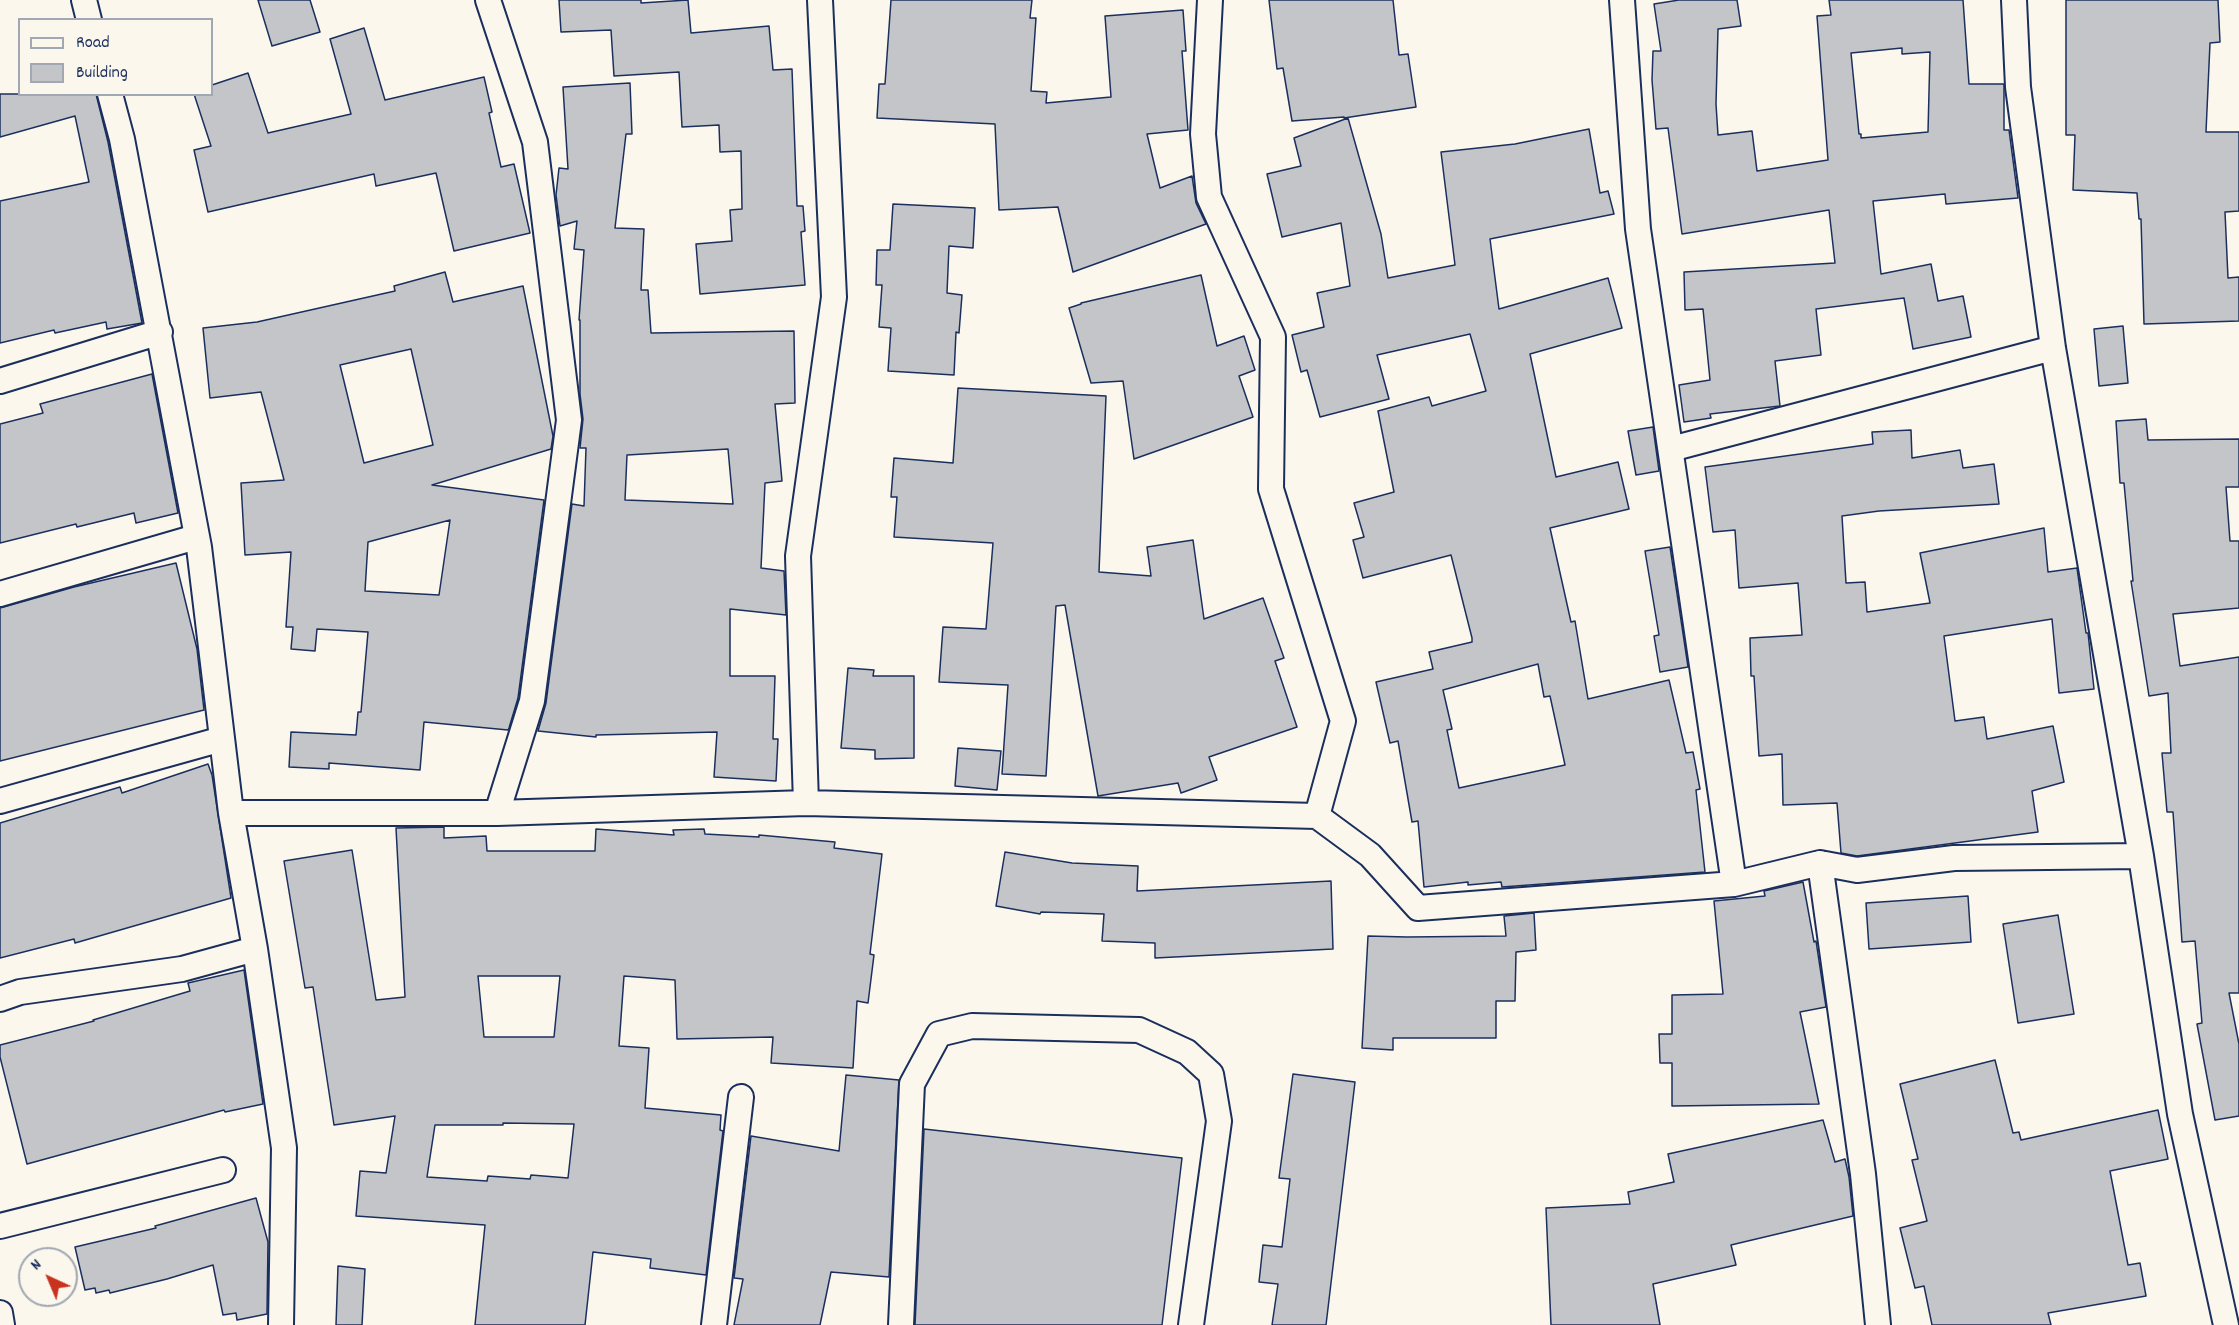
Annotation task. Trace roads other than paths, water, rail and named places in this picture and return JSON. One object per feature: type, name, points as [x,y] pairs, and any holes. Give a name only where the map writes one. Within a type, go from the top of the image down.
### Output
[{"type":"street","points":[[84,0],[88,18]]},
{"type":"street","points":[[488,0],[535,142],[569,420],[532,701],[497,813]]},
{"type":"street","points":[[806,803],[798,556],[834,297],[820,0]]},
{"type":"street","points":[[1210,0],[1203,134],[1209,197],[1273,337],[1271,489],[1343,721],[1317,816]]},
{"type":"street","points":[[1622,0],[1638,229],[1734,884]]},
{"type":"street","points":[[2014,0],[2018,87],[2053,348],[2141,856],[2180,1114],[2226,1325]]},
{"type":"street","points":[[111,96],[122,139],[160,332],[196,537],[231,813],[255,949],[284,1148],[281,1325]]},
{"type":"street","points":[[0,381],[160,332]]},
{"type":"street","points":[[1671,449],[2053,348]]},
{"type":"street","points":[[0,594],[196,537]]},
{"type":"street","points":[[0,801],[222,739]]},
{"type":"street","points":[[231,813],[497,813],[806,803],[1317,816],[1370,855],[1418,908],[1734,884],[1820,863],[1857,870],[1954,858],[2141,856]]},
{"type":"street","points":[[1820,863],[1863,1174],[1878,1325]]},
{"type":"street","points":[[0,999],[20,992],[182,969],[255,949]]},
{"type":"street","points":[[901,1325],[912,1084],[939,1034],[972,1026],[1139,1030],[1187,1052],[1211,1074],[1219,1121],[1191,1325]]},
{"type":"street","points":[[714,1325],[741,1097]]},
{"type":"street","points":[[0,1226],[223,1170]]},
{"type":"street","points":[[0,1313],[2,1325]]}]
